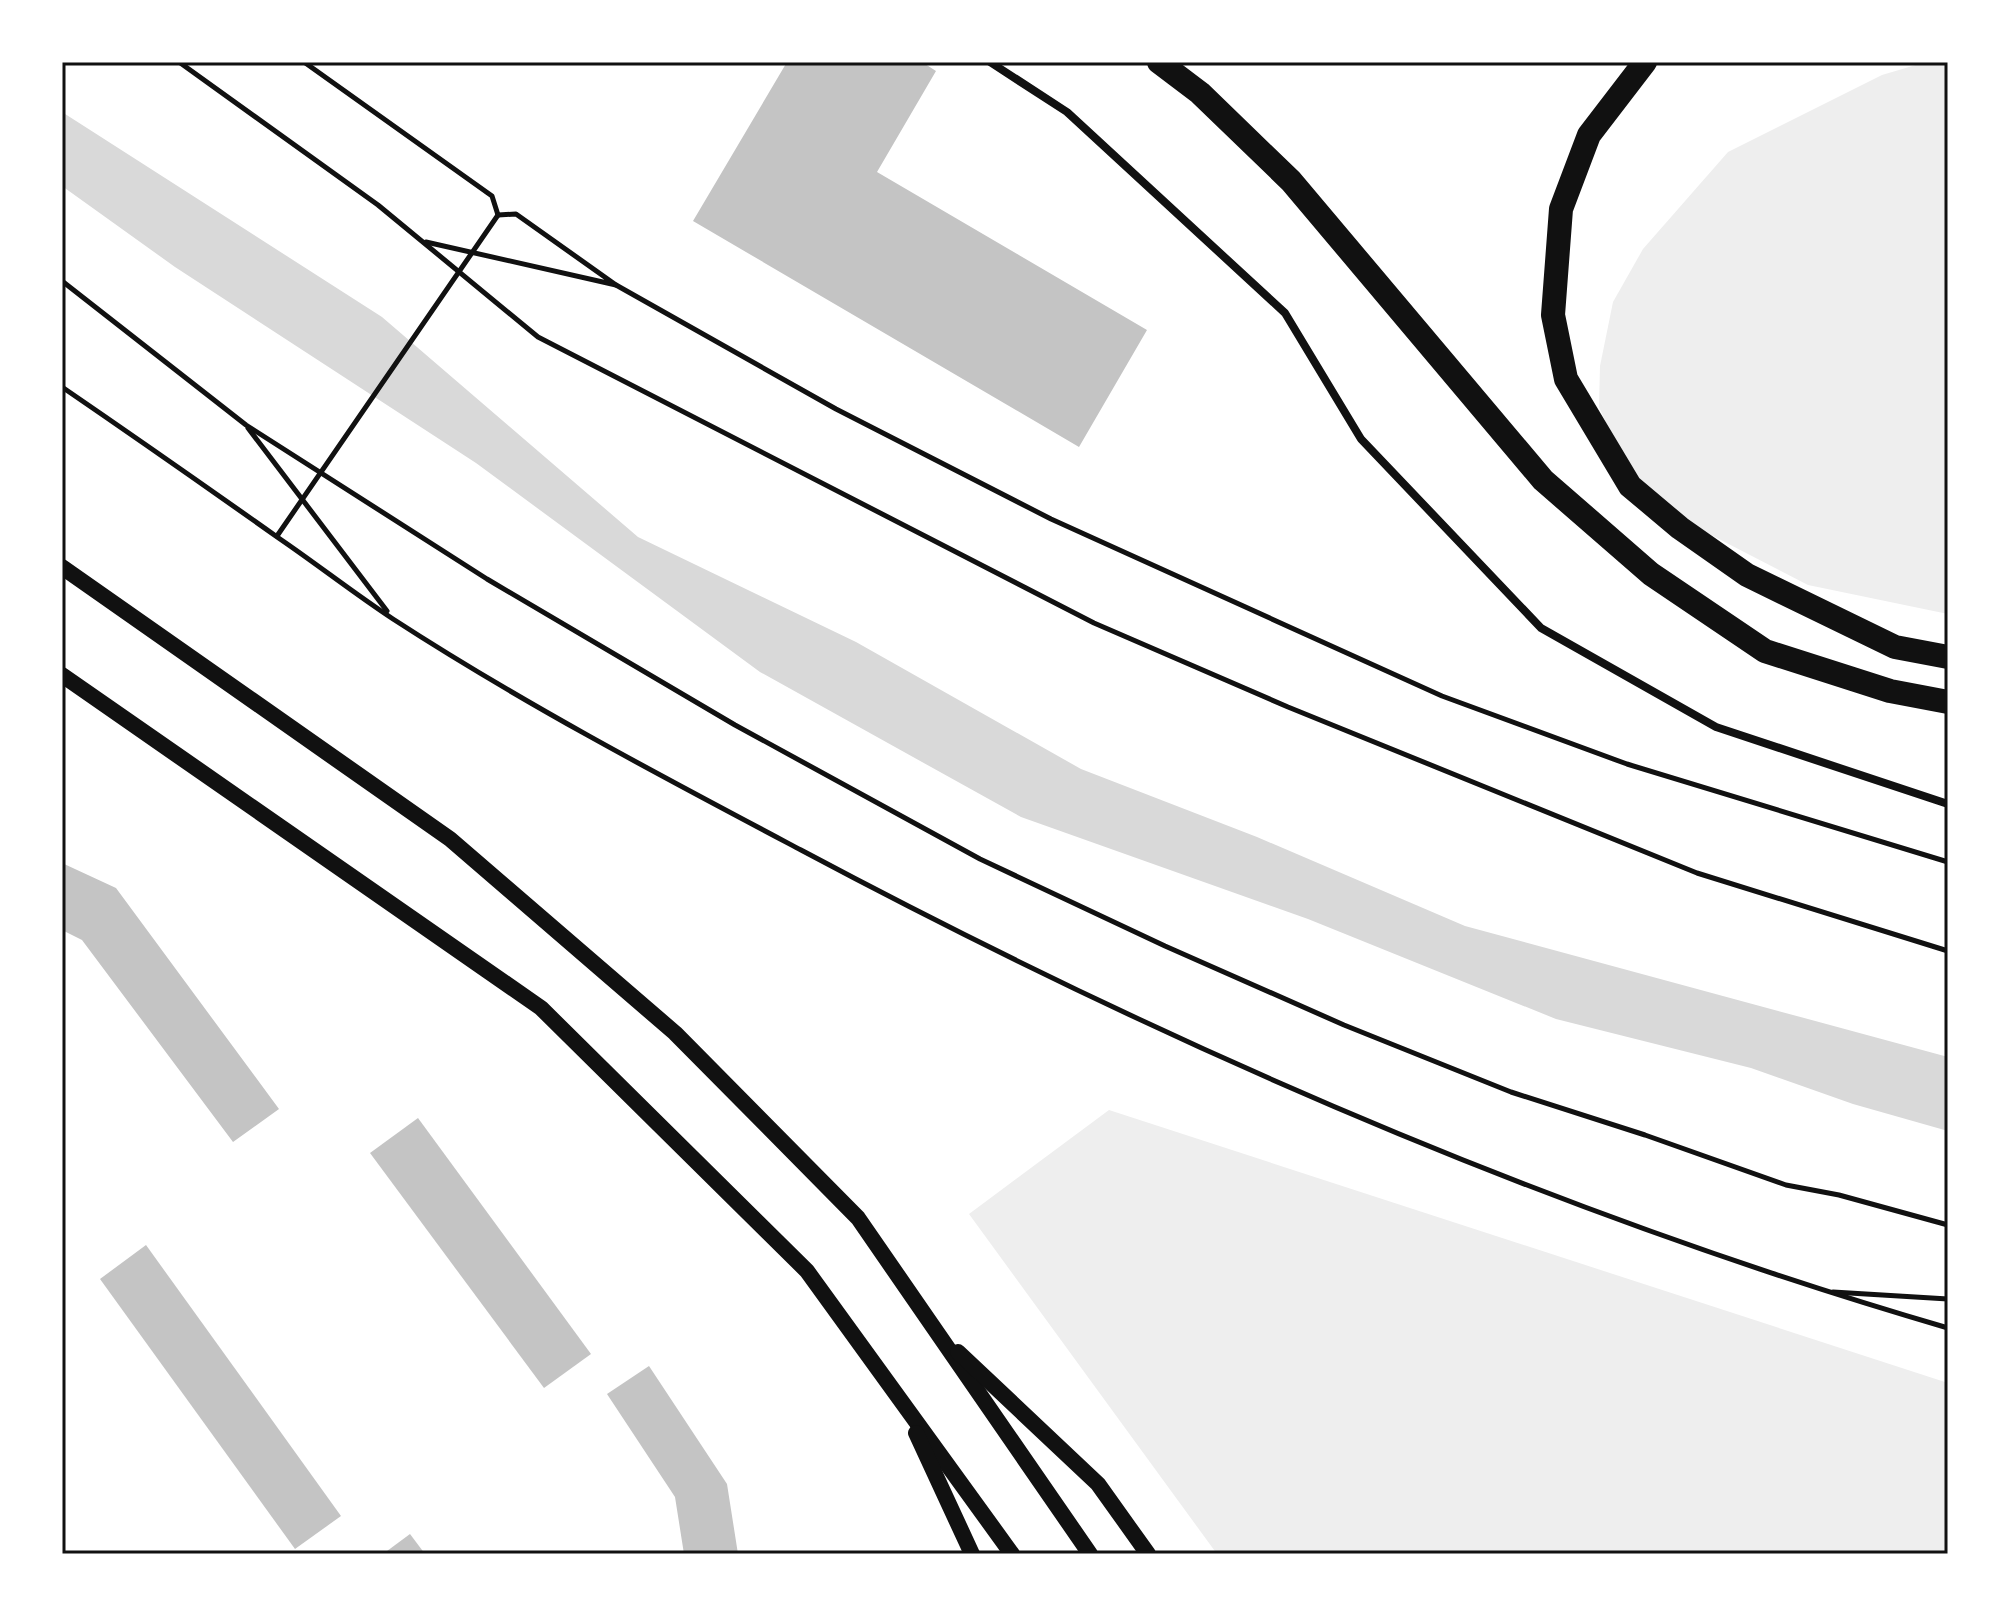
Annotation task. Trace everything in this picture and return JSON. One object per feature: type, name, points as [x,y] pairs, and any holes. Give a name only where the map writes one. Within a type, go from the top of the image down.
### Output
[{"type":"highway","points":[[1159,62],[1200,93],[1291,181],[1543,480],[1651,574],[1765,651],[1890,691],[1948,702]]},
{"type":"highway","points":[[1645,62],[1589,135],[1561,209],[1553,315],[1566,379],[1630,486],[1680,528],[1747,575],[1881,641],[1895,647],[1948,657]]},
{"type":"main road","points":[[62,567],[450,839],[675,1033],[858,1218],[1090,1554]]},
{"type":"main road","points":[[62,675],[541,1008],[807,1271],[1012,1554]]},
{"type":"main road","points":[[936,1331],[1098,1484],[1148,1554]]},
{"type":"main road","points":[[899,1395],[972,1554]]},
{"type":"street","points":[[990,62],[1067,112],[1285,313],[1361,439],[1541,628],[1716,727],[1948,804]]},
{"type":"path","points":[[179,62],[378,205],[538,337],[1094,623],[1331,725],[1697,873],[1948,951]]},
{"type":"path","points":[[304,62],[492,196],[498,215]]},
{"type":"path","points":[[498,215],[516,214],[616,285],[836,409],[1051,519],[1442,696],[1627,764],[1948,862]]},
{"type":"path","points":[[277,536],[498,215]]},
{"type":"path","points":[[422,241],[616,285]]},
{"type":"path","points":[[62,281],[246,425],[487,579],[735,725],[994,866],[1330,1019],[1511,1092],[1786,1185],[1839,1195],[1948,1225]]},
{"type":"path","points":[[62,387],[392,618],[514,693],[656,773],[878,891],[1124,1015],[1313,1100],[1614,1219],[1826,1291],[1948,1328]]},
{"type":"path","points":[[246,425],[392,618]]},
{"type":"path","points":[[1826,1291],[1948,1299]]},
{"type":"shaded area","points":[[1926,62],[1948,62],[1948,614],[1808,585],[1686,522],[1631,479],[1599,407],[1600,366],[1613,302],[1643,249],[1728,152],[1882,75]]},
{"type":"shaded area","points":[[62,112],[382,317],[638,537],[856,642],[1081,769],[1257,837],[1465,926],[1948,1057],[1948,1131],[1853,1104],[1751,1068],[1556,1019],[1308,919],[1021,817],[760,672],[476,463],[175,267],[62,186]]},
{"type":"shaded area","points":[[1109,1110],[1948,1383],[1948,1554],[1217,1554],[969,1214]]},
{"type":"building","points":[[787,62],[922,62],[936,71],[877,172],[1147,330],[1079,447],[693,221]]},
{"type":"building","points":[[62,863],[116,888],[279,1109],[233,1142],[82,940],[62,930]]},
{"type":"building","points":[[418,1118],[591,1354],[544,1388],[370,1153]]},
{"type":"building","points":[[146,1245],[341,1516],[295,1549],[100,1279]]},
{"type":"building","points":[[649,1366],[727,1484],[738,1554],[684,1554],[675,1497],[607,1394]]},
{"type":"building","points":[[410,1534],[425,1554],[383,1554]]}]
